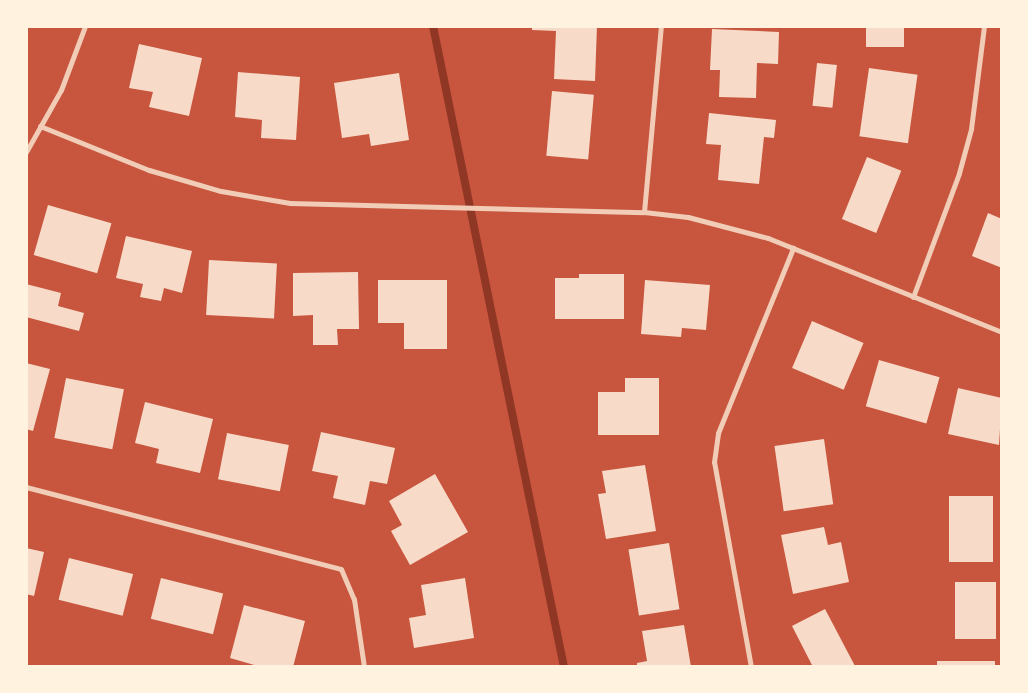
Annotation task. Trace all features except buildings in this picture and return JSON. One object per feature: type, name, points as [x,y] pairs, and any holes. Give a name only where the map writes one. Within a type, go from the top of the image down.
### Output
[{"type":"street","points":[[26,152],[61,90],[85,26]]},
{"type":"street","points":[[644,212],[661,26]]},
{"type":"street","points":[[912,297],[959,173],[971,129],[984,26]]},
{"type":"street","points":[[40,126],[149,170],[221,191],[290,203],[442,209],[644,212],[728,227],[793,248],[1002,332]]},
{"type":"street","points":[[752,667],[714,462],[718,433],[793,248]]},
{"type":"street","points":[[26,487],[341,569],[354,599],[364,667]]},
{"type":"waterway","points":[[433,26],[564,667]]}]
